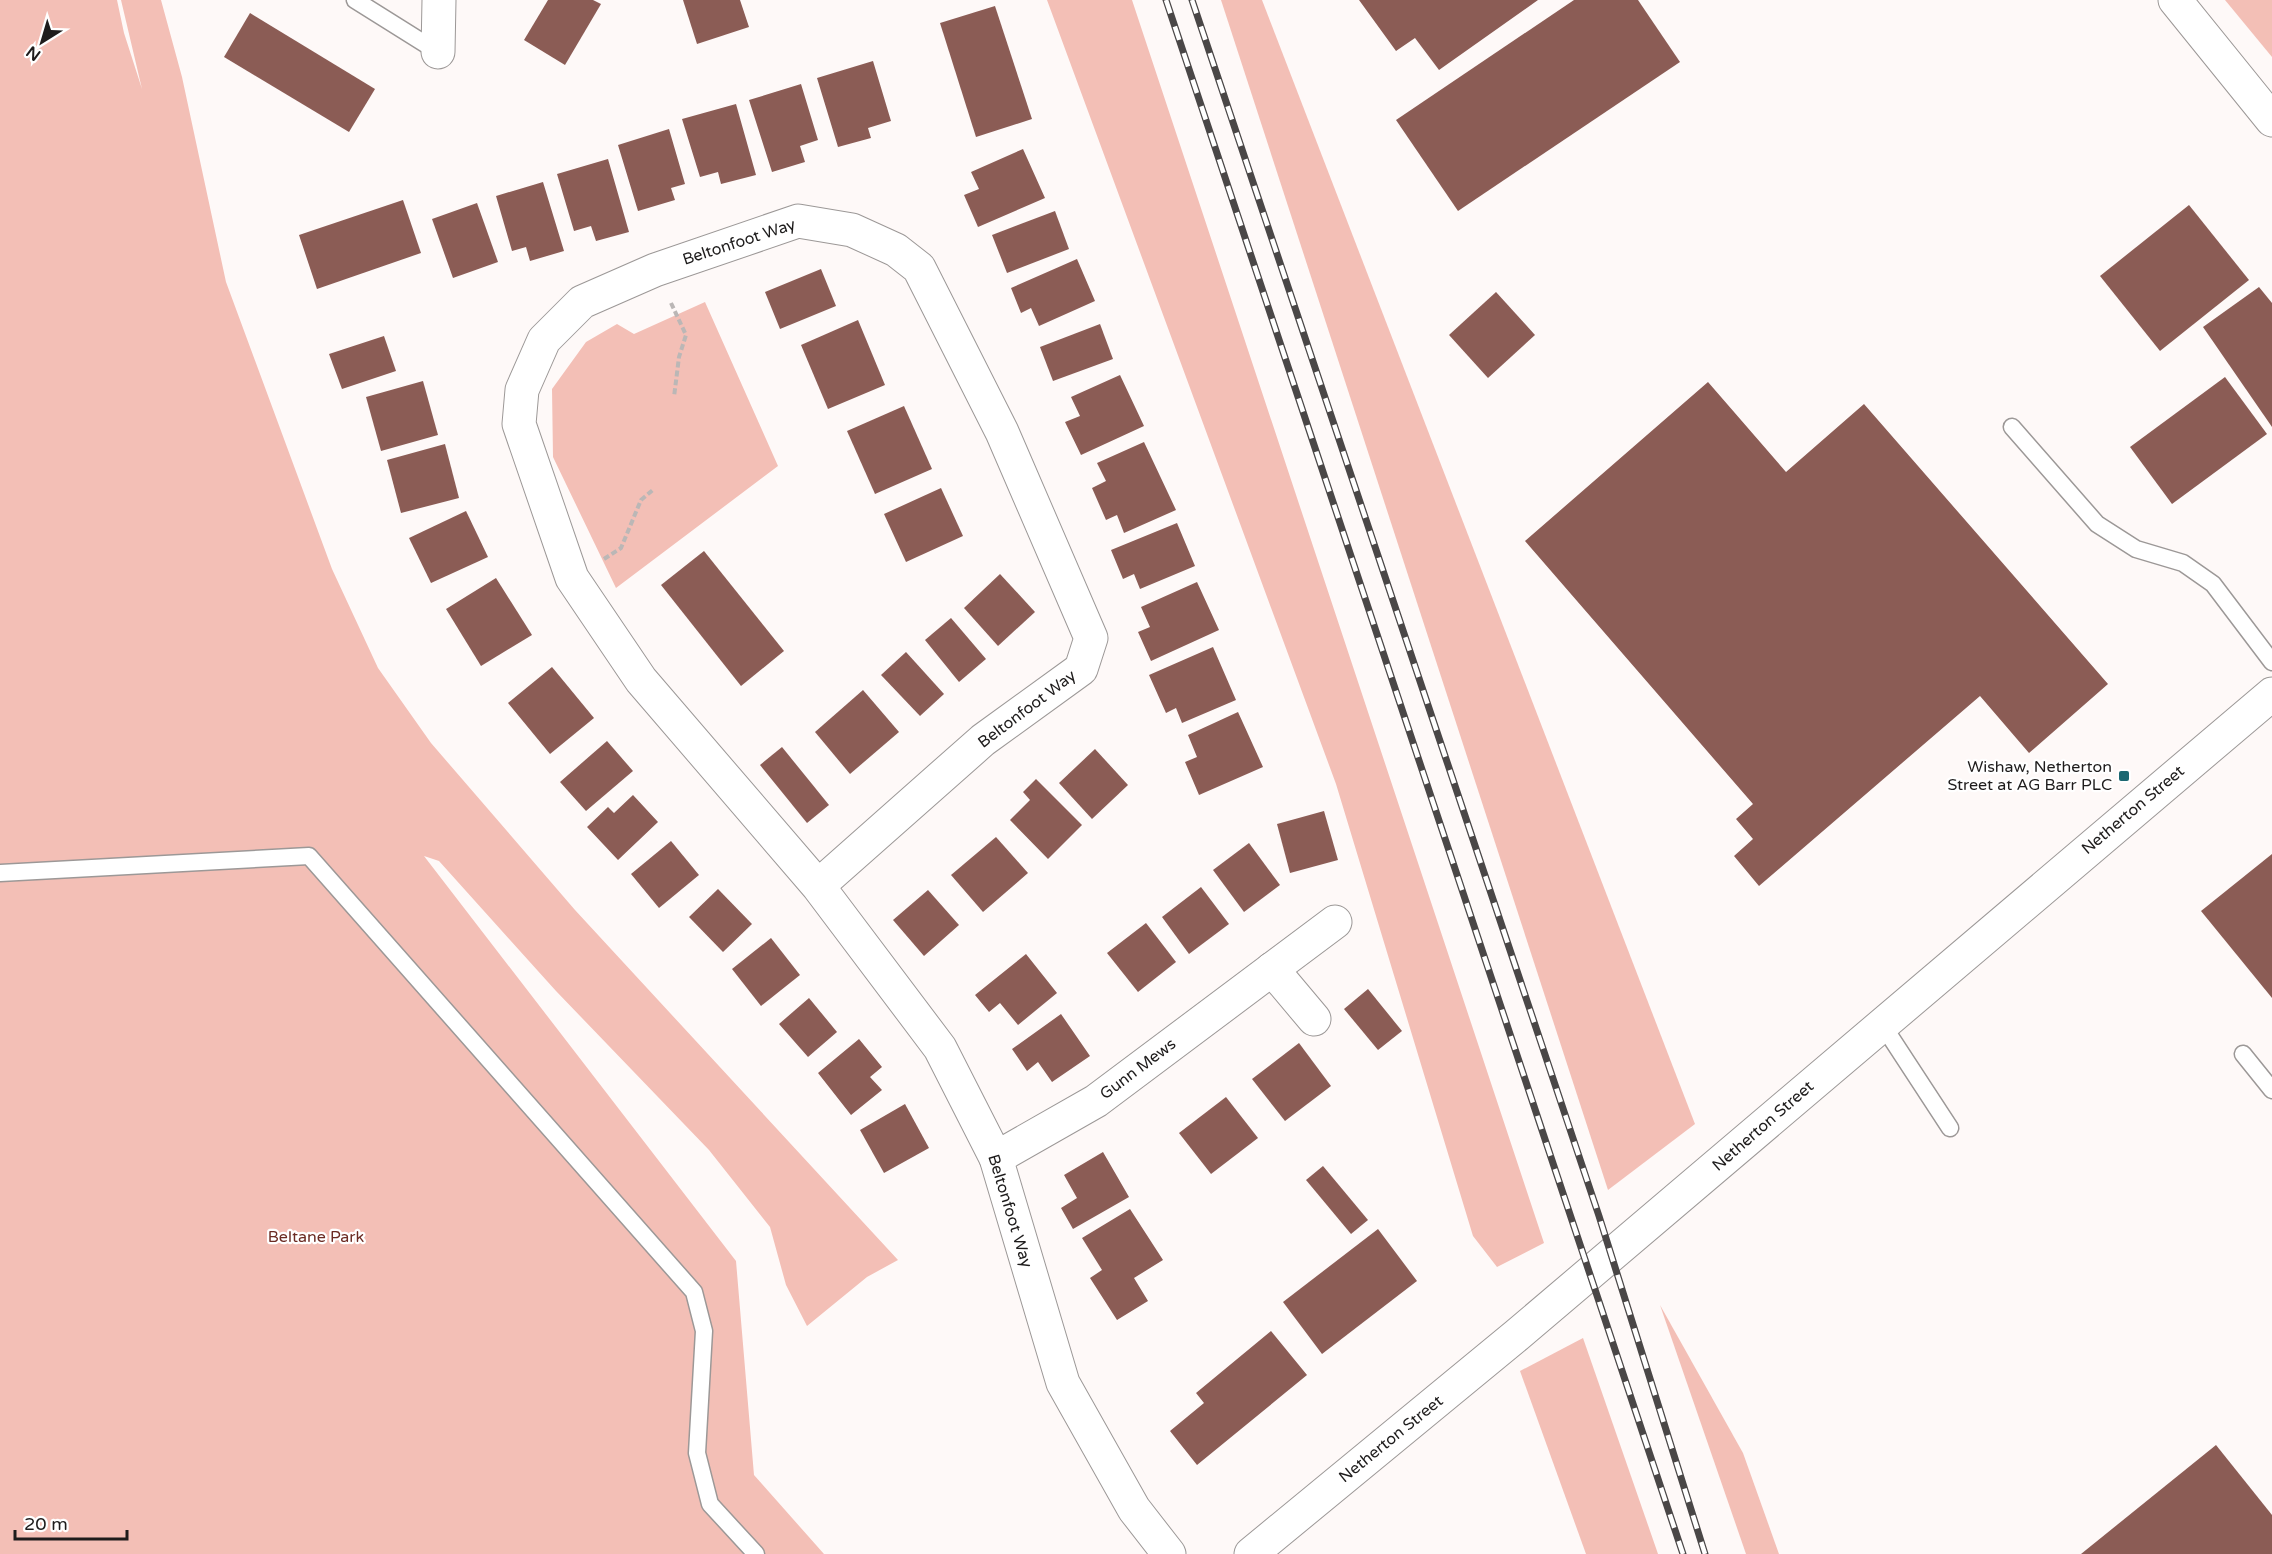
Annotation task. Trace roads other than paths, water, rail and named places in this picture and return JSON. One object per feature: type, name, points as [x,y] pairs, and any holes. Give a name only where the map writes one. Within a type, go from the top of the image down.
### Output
[{"type":"street","points":[[438,52],[439,0]]},
{"type":"street","points":[[2175,0],[2272,120]]},
{"type":"street","name":"Beltonfoot Way","points":[[818,885],[983,740],[1081,669],[1090,638],[1002,432],[919,268],[896,250],[852,230],[798,220],[655,270],[582,302],[544,340],[522,390],[519,424],[572,578],[640,681],[818,885],[940,1048],[996,1158],[1063,1383],[1134,1509],[1168,1554]]},
{"type":"street","name":"Netherton Street","points":[[1251,1554],[1517,1335],[2272,694]]},
{"type":"street","name":"Gunn Mews","points":[[996,1158],[1096,1101],[1335,922]]},
{"type":"street","points":[[1272,969],[1314,1019]]},
{"type":"lane","points":[[355,0],[438,52]]},
{"type":"lane","points":[[2012,427],[2097,524],[2136,549],[2183,563],[2213,584],[2272,662]]},
{"type":"lane","points":[[0,873],[309,856],[694,1292],[704,1331],[697,1453],[710,1504],[756,1554]]},
{"type":"lane","points":[[1882,1024],[1950,1128]]},
{"type":"lane","points":[[2243,1054],[2272,1090]]},
{"type":"railway","points":[[1166,0],[1683,1554]]},
{"type":"railway","points":[[1192,0],[1599,1216],[1705,1554]]},
{"type":"place","name":"Wishaw, Netherton Street at AG Barr PLC","points":[[2124,776]]},
{"type":"park label","name":"Beltane Park","points":[[316,1237]]}]
